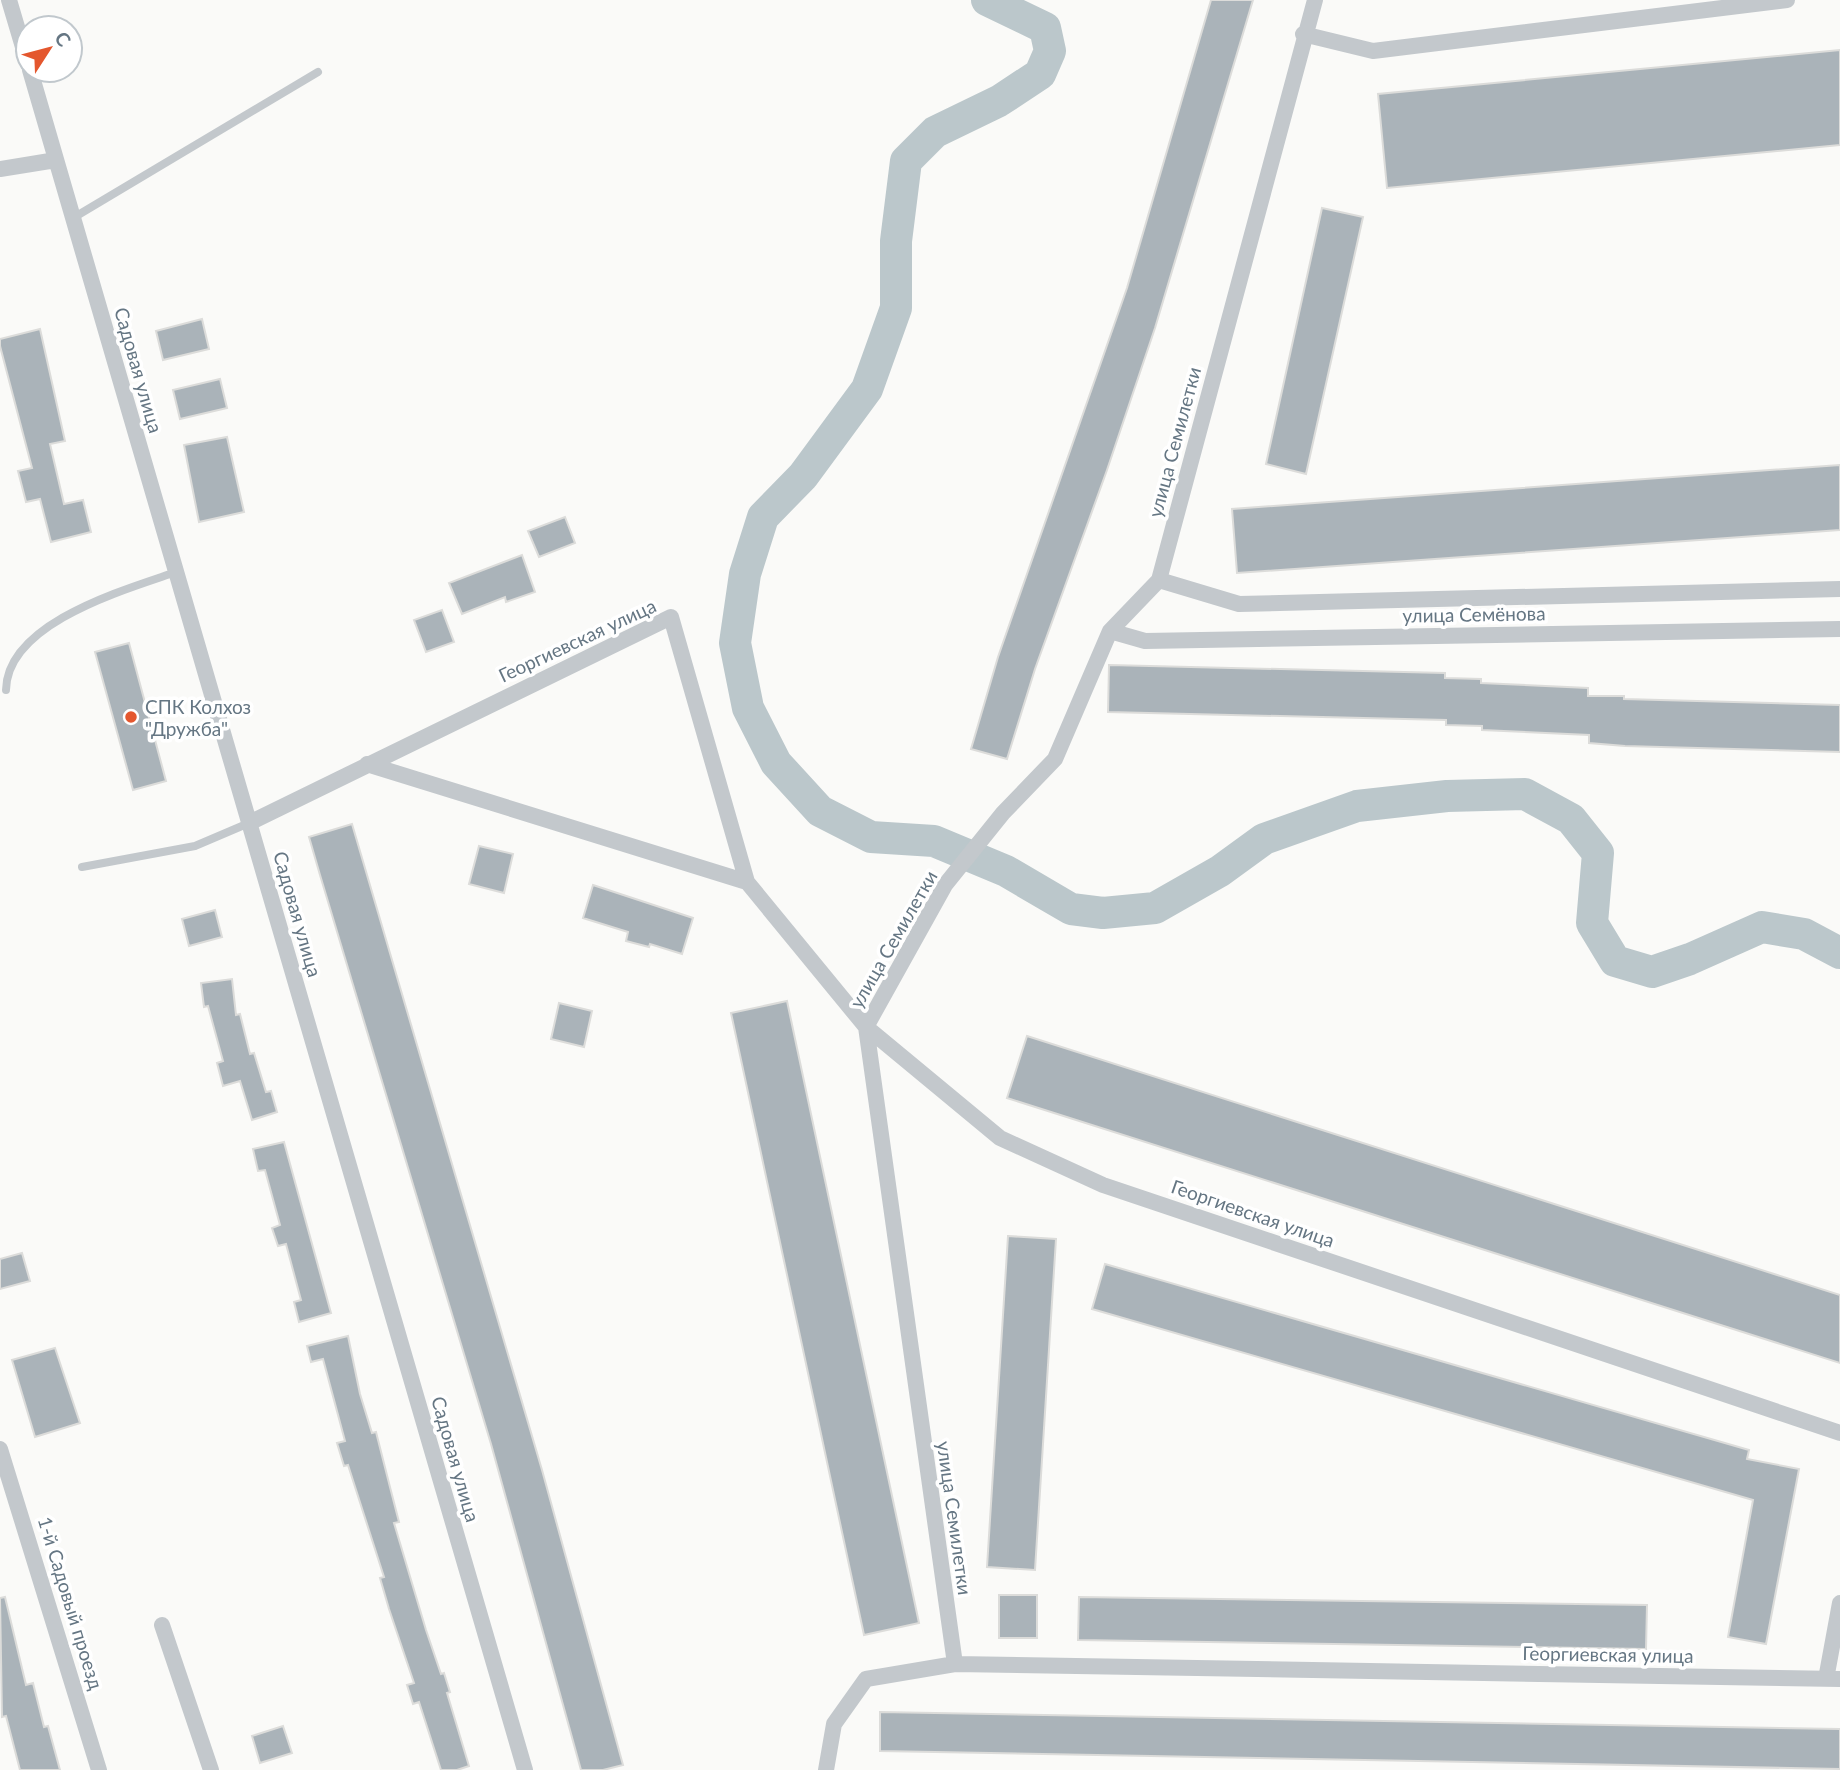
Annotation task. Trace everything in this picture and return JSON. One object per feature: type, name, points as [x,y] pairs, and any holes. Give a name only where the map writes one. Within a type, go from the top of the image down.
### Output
[{"type":"street","points":[[9,0],[14,17]]},
{"type":"street","name":"улица Семилетки","points":[[955,1664],[866,1027],[945,885],[1003,813],[1055,759],[1110,631],[1159,580],[1303,34],[1315,0]]},
{"type":"street","points":[[1303,34],[1373,51],[1787,0]]},
{"type":"street","name":"Садовая улица","points":[[34,84],[525,1770]]},
{"type":"street","points":[[0,169],[56,160]]},
{"type":"street","name":"улица Семёнова","points":[[1159,580],[1239,604],[1840,589]]},
{"type":"street","name":"Георгиевская улица","points":[[249,823],[671,617],[747,882],[866,1027],[1000,1138],[1103,1185],[1840,1433]]},
{"type":"street","name":"улица Семёнова","points":[[1110,631],[1145,641],[1840,629]]},
{"type":"street","points":[[367,764],[747,882]]},
{"type":"street","name":"1-й Садовый проезд","points":[[0,1450],[99,1770]]},
{"type":"street","points":[[1833,1679],[1840,1603]]},
{"type":"street","points":[[162,1625],[211,1770]]},
{"type":"street","points":[[826,1770],[834,1724],[866,1679],[955,1664]]},
{"type":"street","name":"Георгиевская улица","points":[[955,1664],[1833,1679]]},
{"type":"lane","points":[[73,218],[317,72]]},
{"type":"lane","points":[[6,690],[12,661],[24,646],[80,606],[176,572]]},
{"type":"lane","points":[[82,867],[195,846],[249,823]]},
{"type":"building","points":[[1211,0],[1253,0],[1155,328],[1035,669],[1007,759],[971,749],[998,657],[1127,288]]},
{"type":"building","points":[[1840,50],[1840,145],[1387,188],[1378,94]]},
{"type":"building","points":[[1322,208],[1363,217],[1306,474],[1266,464]]},
{"type":"building","points":[[202,319],[209,349],[163,360],[156,331]]},
{"type":"building","points":[[40,329],[65,441],[50,444],[64,504],[83,500],[91,532],[51,542],[40,499],[26,502],[18,471],[32,468],[0,346],[0,339]]},
{"type":"building","points":[[220,379],[227,408],[180,419],[173,390]]},
{"type":"building","points":[[227,437],[244,512],[199,522],[184,445]]},
{"type":"building","points":[[1840,465],[1840,530],[1237,573],[1232,509]]},
{"type":"building","points":[[565,517],[575,543],[539,557],[528,531]]},
{"type":"building","points":[[522,555],[535,592],[506,602],[505,597],[462,614],[449,583]]},
{"type":"building","points":[[442,610],[454,642],[426,652],[414,620]]},
{"type":"building","name":"СПК Колхоз \"Дружба\"","points":[[129,643],[166,781],[133,790],[95,652]]},
{"type":"building","points":[[1109,665],[1445,673],[1445,678],[1481,679],[1481,683],[1588,688],[1588,696],[1624,696],[1624,699],[1840,705],[1840,752],[1625,746],[1589,743],[1589,735],[1482,730],[1482,726],[1446,725],[1446,720],[1108,712]]},
{"type":"building","points":[[352,824],[542,1470],[623,1765],[603,1770],[581,1770],[491,1444],[309,837]]},
{"type":"building","points":[[479,846],[513,854],[504,893],[469,884]]},
{"type":"building","points":[[593,885],[693,918],[682,954],[650,944],[649,947],[626,941],[628,932],[583,918]]},
{"type":"building","points":[[215,910],[222,937],[189,946],[182,919]]},
{"type":"building","points":[[232,979],[236,1015],[240,1014],[250,1054],[254,1053],[266,1092],[271,1091],[277,1112],[252,1120],[240,1081],[223,1086],[217,1063],[223,1061],[208,1006],[204,1007],[201,983]]},
{"type":"building","points":[[787,1001],[919,1623],[864,1635],[731,1013]]},
{"type":"building","points":[[559,1003],[592,1011],[584,1047],[551,1039]]},
{"type":"building","points":[[1027,1036],[1840,1295],[1840,1363],[1007,1098]]},
{"type":"building","points":[[284,1142],[331,1313],[299,1322],[294,1302],[301,1300],[286,1244],[278,1246],[272,1228],[280,1225],[265,1170],[258,1171],[253,1149]]},
{"type":"building","points":[[1008,1236],[1056,1239],[1035,1570],[987,1567]]},
{"type":"building","points":[[22,1253],[30,1281],[0,1289],[0,1259]]},
{"type":"building","points":[[1105,1264],[1749,1450],[1747,1459],[1799,1469],[1766,1644],[1728,1637],[1753,1500],[1092,1309]]},
{"type":"building","points":[[348,1336],[360,1394],[372,1433],[376,1432],[399,1522],[394,1523],[426,1630],[450,1692],[447,1693],[469,1766],[457,1770],[441,1770],[419,1702],[413,1704],[407,1685],[414,1683],[380,1578],[384,1577],[348,1465],[344,1466],[337,1443],[345,1441],[323,1359],[311,1362],[307,1346]]},
{"type":"building","points":[[55,1348],[80,1423],[35,1437],[12,1360]]},
{"type":"building","points":[[999,1595],[1037,1595],[1037,1638],[999,1638]]},
{"type":"building","points":[[5,1597],[26,1685],[33,1683],[44,1727],[48,1726],[60,1770],[20,1770],[6,1716],[2,1717],[0,1598]]},
{"type":"building","points":[[1079,1597],[1647,1605],[1646,1649],[1078,1640]]},
{"type":"building","points":[[880,1712],[1840,1729],[1840,1769],[880,1751]]},
{"type":"building","points":[[283,1726],[292,1753],[260,1763],[252,1736]]},
{"type":"waterway","points":[[987,0],[1045,28],[1050,51],[1040,74],[999,101],[935,132],[906,161],[896,241],[896,308],[867,389],[803,476],[763,517],[745,574],[735,643],[748,708],[776,763],[820,811],[871,837],[934,841],[1006,871],[1071,909],[1103,913],[1155,908],[1220,871],[1264,839],[1357,806],[1447,796],[1525,794],[1571,819],[1598,853],[1592,923],[1615,961],[1652,972],[1690,959],[1762,927],[1804,934],[1840,953]]},
{"type":"place","name":"СПК Колхоз \"Дружба\"","points":[[131,717]]}]
